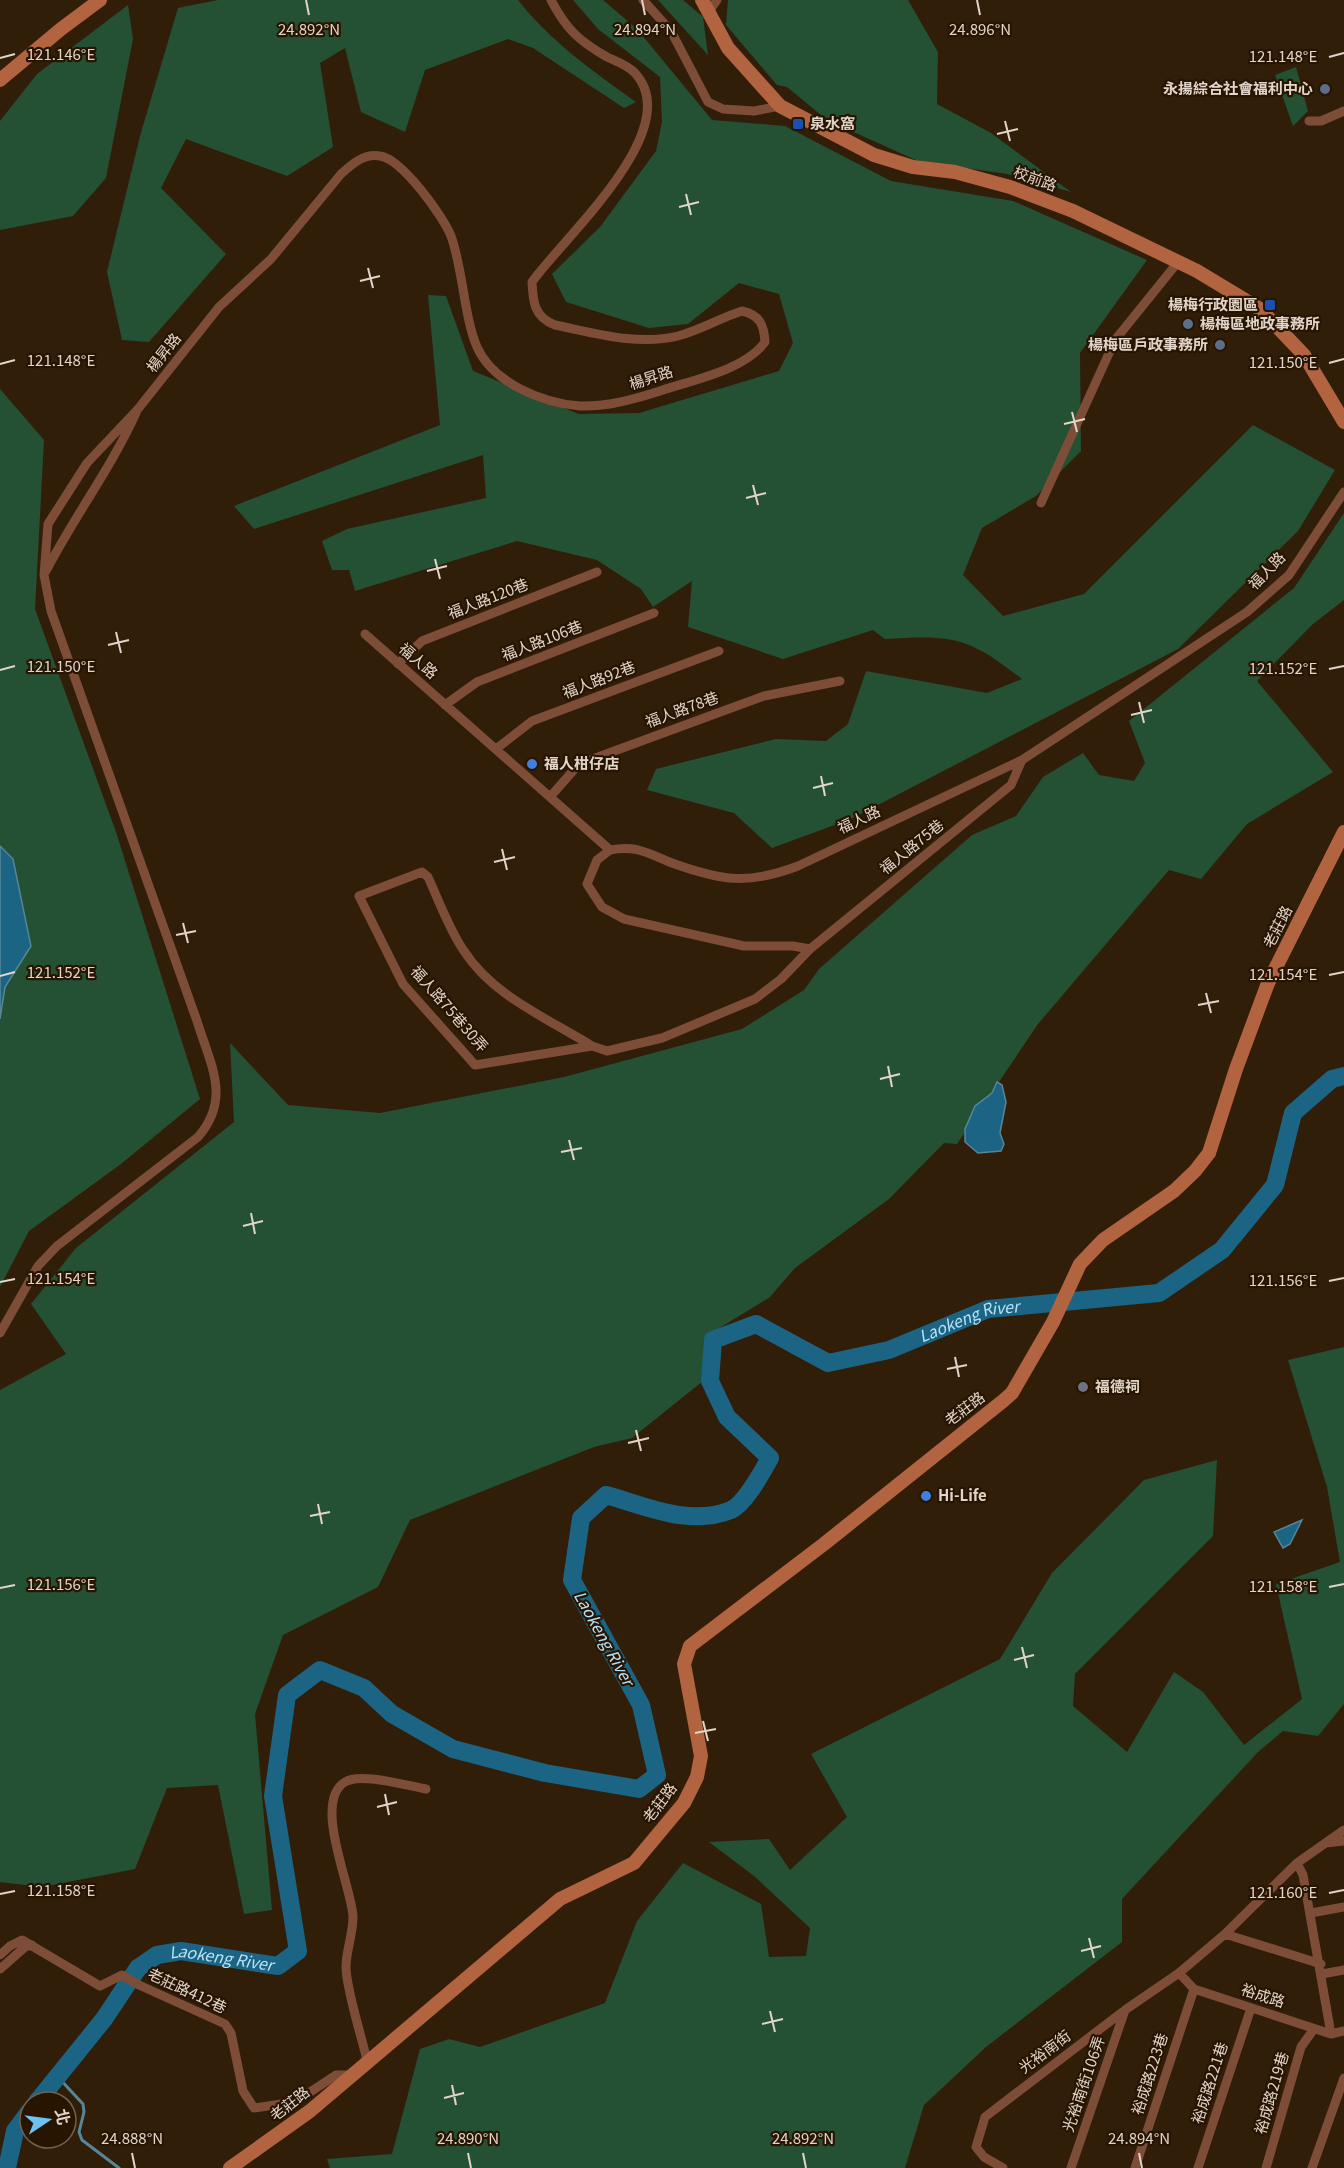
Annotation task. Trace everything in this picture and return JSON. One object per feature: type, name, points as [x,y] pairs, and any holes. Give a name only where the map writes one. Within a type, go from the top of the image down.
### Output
[{"type":"street","points":[[0,80],[61,28],[100,0]]},
{"type":"street","name":"楊昇路","points":[[138,409],[219,307],[271,259],[341,174],[354,162],[368,155],[382,156],[396,163],[435,209],[450,236],[477,348],[496,372],[510,384],[557,401],[580,406],[628,401],[740,363],[759,351],[765,342],[765,329],[760,319],[742,311],[678,336],[657,340],[631,339],[555,325],[543,320],[533,306],[532,282],[592,210],[625,165],[642,138],[649,103],[634,72],[596,51],[565,27],[551,0]]},
{"type":"street","points":[[643,0],[671,30],[708,102],[723,109],[754,111],[780,106]]},
{"type":"street","points":[[705,6],[717,0]]},
{"type":"street","name":"校前路","points":[[705,6],[728,48],[780,106],[874,155],[913,167],[955,172],[1010,187],[1073,211],[1178,262],[1260,309],[1304,355],[1344,422]]},
{"type":"street","points":[[1309,121],[1321,121],[1344,111]]},
{"type":"street","points":[[1041,502],[1116,340],[1178,262]]},
{"type":"street","points":[[44,575],[64,537],[122,444],[138,409]]},
{"type":"street","points":[[0,1333],[38,1266],[57,1246],[198,1137],[211,1121],[217,1106],[216,1083],[197,1021],[51,611],[44,575],[48,524],[87,463],[138,409]]},
{"type":"street","name":"福人路","points":[[364,634],[610,850],[629,847],[696,871],[734,880],[768,877],[798,866],[1022,760],[1247,612],[1289,575],[1344,492]]},
{"type":"street","name":"福人路120巷","points":[[398,664],[422,640],[597,572]]},
{"type":"street","name":"福人路106巷","points":[[446,705],[477,682],[654,614]]},
{"type":"street","name":"福人路92巷","points":[[496,749],[531,721],[719,651]]},
{"type":"street","name":"福人路78巷","points":[[550,797],[579,764],[764,696],[840,681]]},
{"type":"street","name":"福人路75巷","points":[[592,1046],[607,1051],[662,1038],[755,999],[781,980],[810,949],[1011,785],[1022,760]]},
{"type":"street","name":"老莊路","points":[[230,2168],[310,2111],[560,1899],[634,1863],[684,1803],[697,1778],[700,1756],[684,1664],[690,1646],[824,1544],[1012,1393],[1057,1311],[1080,1263],[1103,1240],[1174,1191],[1196,1171],[1209,1153],[1239,1058],[1268,983],[1344,832]]},
{"type":"street","points":[[610,850],[597,860],[587,884],[602,907],[624,919],[744,946],[793,946],[810,949]]},
{"type":"street","name":"福人路75巷30弄","points":[[422,872],[428,877],[464,951],[487,980],[511,998],[592,1046],[475,1065],[403,984],[358,896],[422,872]]},
{"type":"street","points":[[367,2061],[346,1968],[353,1917],[334,1832],[332,1804],[336,1792],[345,1781],[360,1778],[426,1789]]},
{"type":"street","name":"光裕南街","points":[[1003,2168],[984,2157],[976,2147],[985,2117],[1125,2010],[1179,1973],[1225,1934],[1297,1863],[1344,1830]]},
{"type":"street","points":[[1323,1844],[1344,1840]]},
{"type":"street","points":[[1297,1863],[1303,1875],[1311,1913],[1331,2034]]},
{"type":"street","points":[[1311,1913],[1344,1907]]},
{"type":"street","points":[[1225,1934],[1321,1969],[1344,1970]]},
{"type":"street","points":[[0,1955],[17,1941],[22,1940],[32,1945]]},
{"type":"street","points":[[0,1969],[25,1947],[32,1945]]},
{"type":"street","name":"老莊路412巷","points":[[32,1945],[100,1986],[122,1975],[225,2024],[231,2033],[243,2091],[254,2108],[295,2102],[336,2075],[352,2074]]},
{"type":"street","name":"裕成路","points":[[1179,1973],[1194,1989],[1331,2034],[1344,2031]]},
{"type":"street","name":"裕成路223巷","points":[[1135,2168],[1194,1989]]},
{"type":"street","name":"裕成路221巷","points":[[1198,2168],[1251,2008]]},
{"type":"street","name":"光裕南街106弄","points":[[1071,2168],[1125,2010]]},
{"type":"street","name":"裕成路219巷","points":[[1266,2168],[1301,2047],[1314,2029]]},
{"type":"street","points":[[1312,2168],[1343,2078]]},
{"type":"green space","points":[[218,0],[518,0],[558,43],[636,102],[624,108],[533,48],[508,39],[425,70],[405,132],[361,112],[345,48],[320,63],[333,147],[287,176],[186,139],[161,188],[226,254],[149,342],[122,340],[107,272],[140,136],[178,8]]},
{"type":"green space","points":[[573,0],[603,0],[637,29],[712,120],[785,126],[891,181],[1013,201],[1147,260],[1080,353],[1081,451],[1036,496],[982,528],[963,575],[1003,616],[1084,594],[1253,425],[1335,470],[1298,531],[1178,649],[851,819],[772,848],[734,813],[647,790],[656,769],[776,739],[826,741],[848,724],[866,671],[987,693],[1022,679],[987,654],[958,641],[927,638],[885,639],[873,630],[783,659],[688,627],[692,581],[653,607],[641,589],[597,560],[517,541],[355,591],[349,570],[332,570],[322,541],[347,529],[486,498],[483,455],[254,529],[234,506],[440,425],[428,295],[446,296],[473,371],[579,414],[639,413],[779,371],[793,343],[779,294],[739,283],[688,324],[649,328],[566,302],[552,274],[600,227],[656,151],[662,122],[660,77],[598,29]]},
{"type":"green space","points":[[658,0],[683,0],[703,17],[708,55]]},
{"type":"green space","points":[[728,0],[908,0],[938,52],[937,104],[991,133],[1071,192],[1007,174],[918,161],[827,120],[787,87],[777,85],[726,25]]},
{"type":"green space","points":[[128,5],[133,39],[106,178],[73,216],[0,230],[0,121],[37,74]]},
{"type":"green space","points":[[1296,67],[1308,111],[1293,126],[1275,75]]},
{"type":"green space","points":[[0,389],[44,440],[35,609],[116,832],[200,1099],[121,1164],[29,1231],[0,1287]]},
{"type":"green space","points":[[1344,513],[1344,600],[1313,624],[1257,681],[1333,772],[1247,824],[1201,879],[1169,870],[1038,1024],[957,1144],[944,1143],[889,1199],[795,1268],[770,1297],[708,1335],[703,1381],[632,1438],[594,1447],[410,1520],[378,1587],[283,1635],[255,1714],[272,1910],[244,1914],[218,1785],[167,1788],[135,1869],[42,1887],[0,1882],[0,1390],[66,1354],[31,1304],[76,1248],[234,1122],[230,1043],[288,1105],[380,1113],[564,1077],[742,1029],[804,990],[819,969],[972,835],[1016,816],[1043,777],[1083,753],[1099,775],[1134,781],[1145,763],[1129,721],[1294,588]]},
{"type":"green space","points":[[1344,1347],[1344,1704],[1318,1736],[1283,1731],[1258,1752],[1122,1899],[1122,1942],[986,2047],[924,2105],[905,2168],[330,2168],[327,2159],[392,2154],[420,2049],[449,2039],[480,2047],[605,2003],[637,1921],[683,1863],[761,1904],[769,1957],[806,1956],[810,1928],[754,1876],[709,1842],[769,1839],[790,1870],[847,1817],[811,1754],[1000,1659],[1052,1573],[1144,1480],[1217,1460],[1213,1536],[1075,1674],[1073,1706],[1127,1752],[1174,1672],[1203,1692],[1244,1745],[1302,1699],[1276,1584],[1340,1562],[1327,1487],[1288,1360]]},
{"type":"water","points":[[0,846],[13,859],[31,946],[5,987],[0,1019]]},
{"type":"water","points":[[997,1082],[1002,1085],[1006,1102],[1000,1133],[1004,1144],[1001,1151],[978,1153],[965,1142],[965,1129],[975,1106],[992,1093]]},
{"type":"water","points":[[1302,1520],[1290,1544],[1283,1548],[1274,1532]]},
{"type":"waterway","name":"Laokeng River","points":[[47,2090],[104,2019],[138,1968],[157,1955],[181,1951],[278,1966],[298,1951],[273,1796],[287,1695],[320,1670],[364,1688],[392,1714],[453,1749],[545,1773],[639,1789],[657,1775],[641,1705],[572,1580],[581,1518],[606,1495],[684,1516],[715,1515],[737,1506],[763,1471],[770,1458],[727,1417],[710,1381],[713,1340],[756,1324],[828,1363],[889,1350],[988,1309],[1159,1293],[1222,1250],[1275,1185],[1293,1113],[1332,1079],[1344,1076]]},
{"type":"waterway","points":[[57,2076],[83,2104],[84,2112],[79,2132],[82,2140],[119,2168]]},
{"type":"waterway","name":"Laokeng River","points":[[7,2168],[15,2131],[18,2127]]},
{"type":"place","name":"永揚綜合社會福利中心","points":[[1325,89]]},
{"type":"place","name":"泉水窩","points":[[798,124]]},
{"type":"place","name":"楊梅行政園區","points":[[1270,305]]},
{"type":"place","name":"楊梅區地政事務所","points":[[1188,324]]},
{"type":"place","name":"楊梅區戶政事務所","points":[[1220,345]]},
{"type":"place","name":"福人柑仔店","points":[[532,764]]},
{"type":"place","name":"福德祠","points":[[1083,1387]]},
{"type":"place","name":"Hi-Life","points":[[926,1496]]}]
